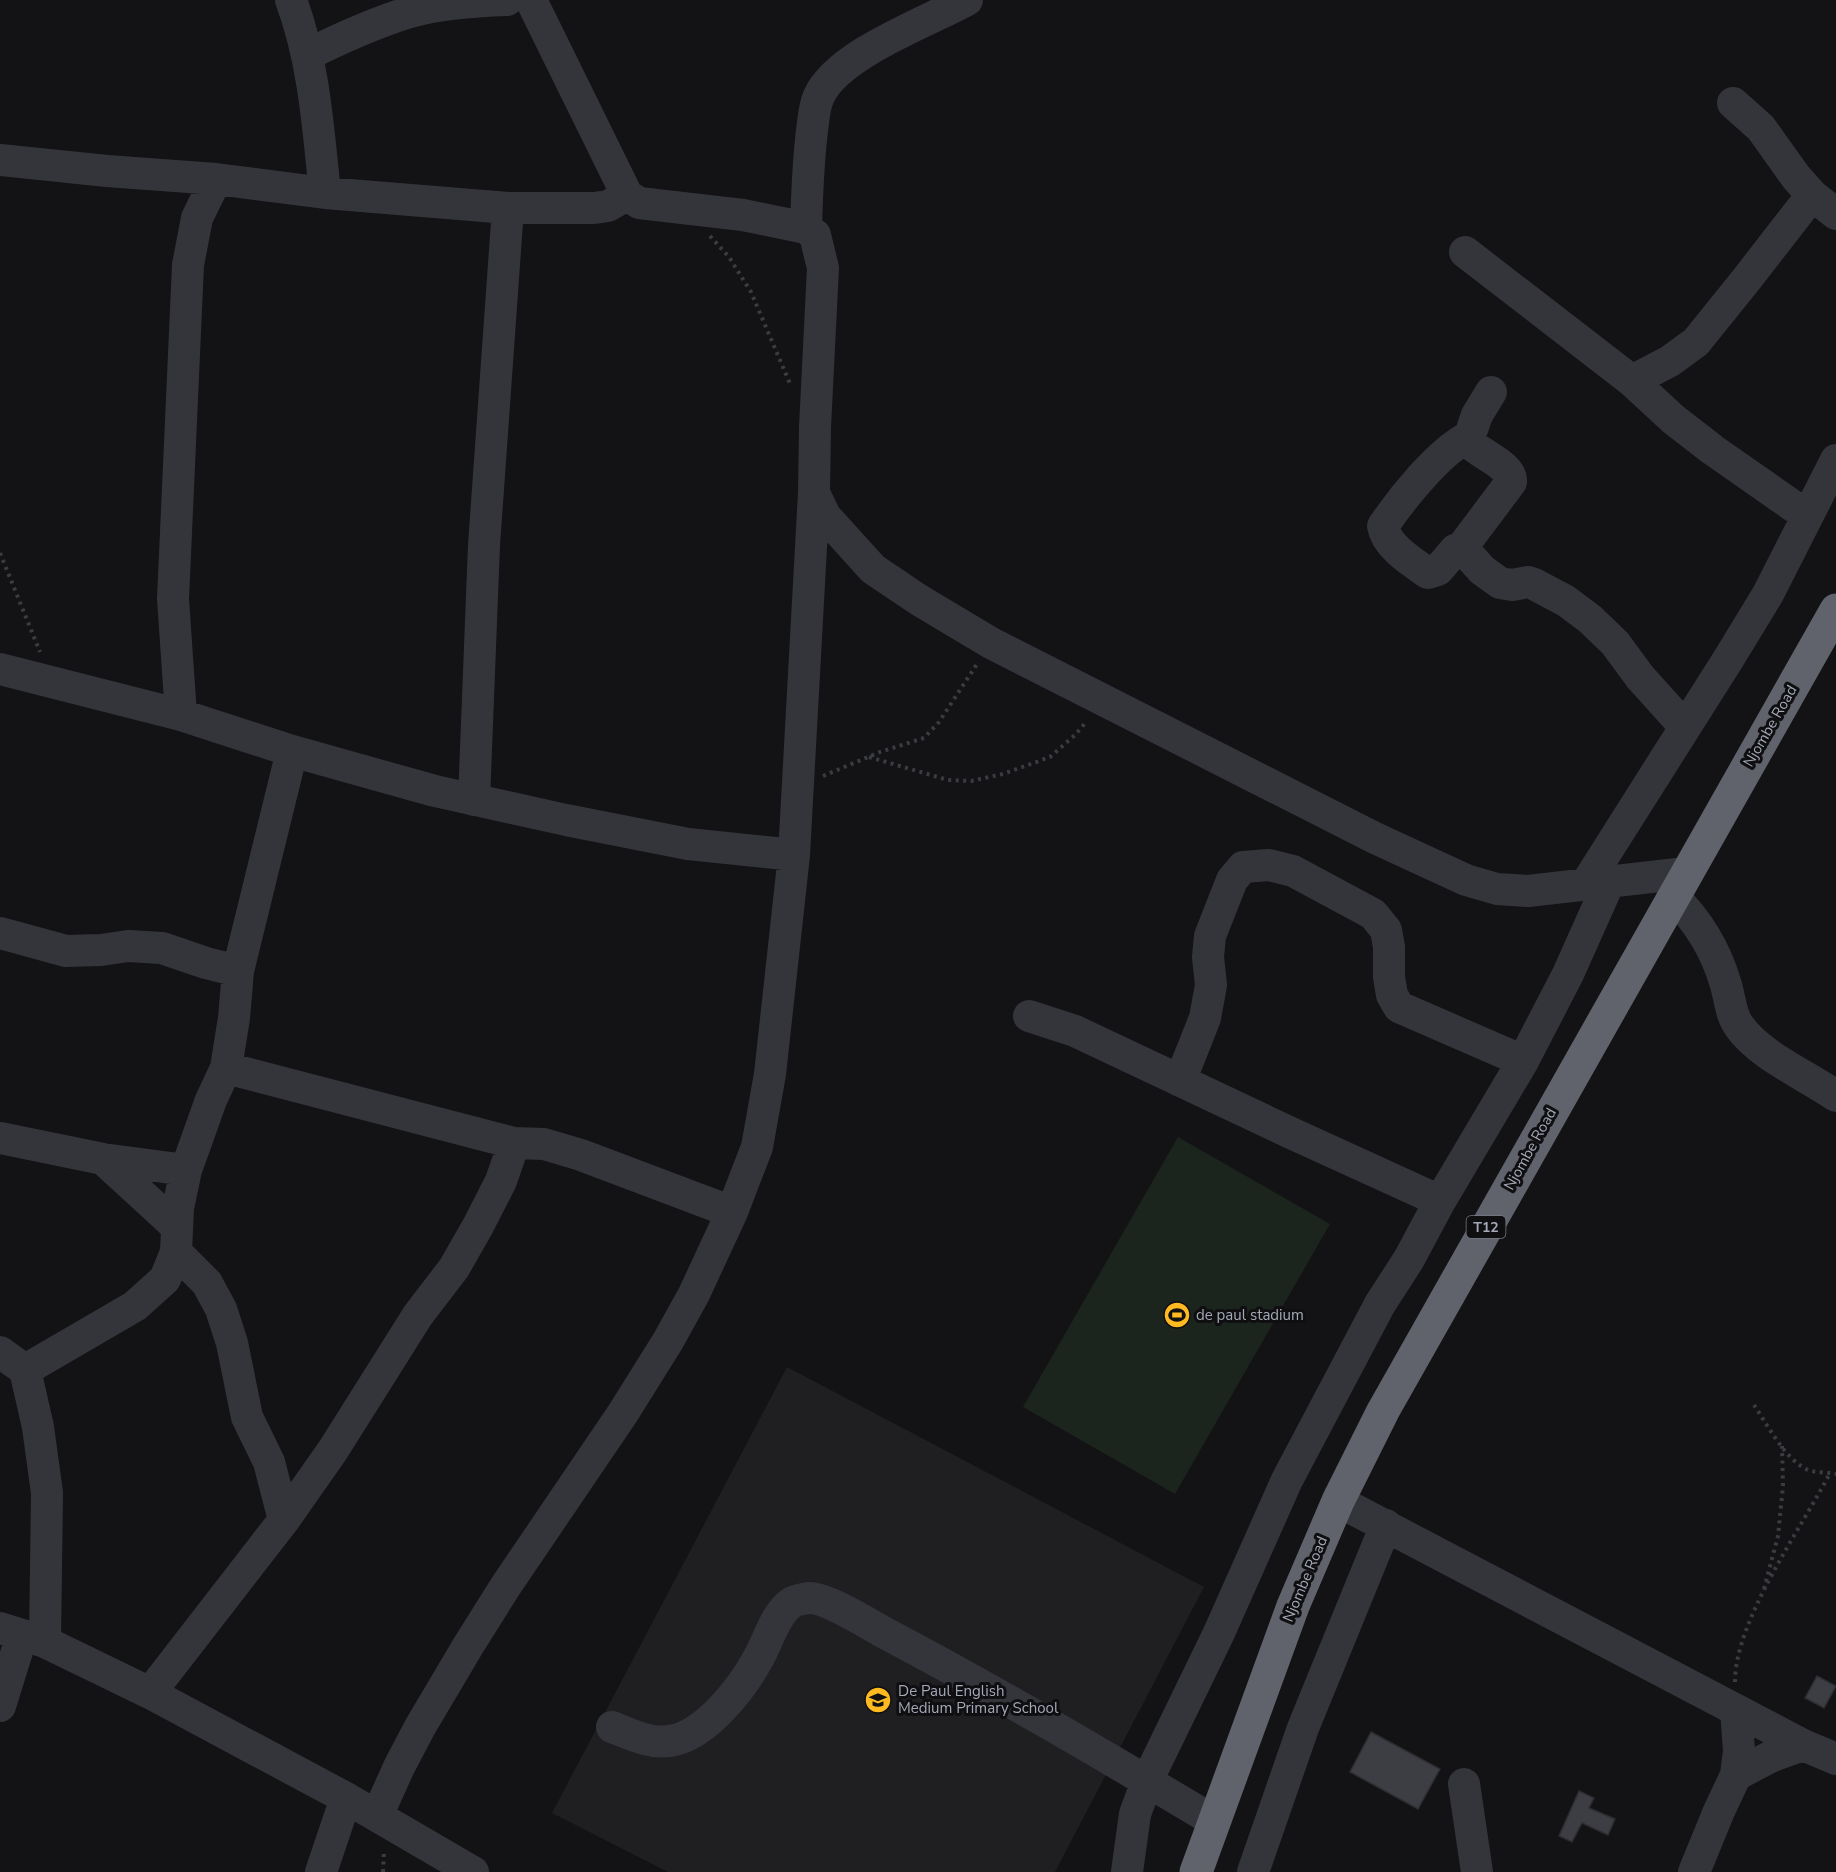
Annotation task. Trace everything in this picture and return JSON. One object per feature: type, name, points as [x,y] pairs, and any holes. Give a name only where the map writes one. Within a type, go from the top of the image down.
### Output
[{"type":"highway","name":"Njombe Road","points":[[1196,1872],[1293,1606],[1338,1501],[1389,1400],[1836,610]]},
{"type":"street","points":[[291,0],[307,55],[315,97],[325,193]]},
{"type":"street","points":[[307,55],[346,35],[412,12],[470,2],[507,0]]},
{"type":"street","points":[[377,1816],[420,1727],[468,1646],[505,1587],[623,1413],[668,1341],[694,1294],[732,1212],[758,1147],[771,1063],[794,855],[799,789],[801,695],[814,493],[823,268],[815,235],[806,228],[744,215],[692,211],[639,203],[627,195],[531,0]]},
{"type":"street","points":[[806,228],[808,153],[817,99],[824,85],[853,60],[907,29],[967,0]]},
{"type":"street","points":[[1733,103],[1761,128],[1796,177],[1812,195],[1836,214]]},
{"type":"street","points":[[0,160],[107,171],[216,178],[325,193],[508,208],[594,208],[608,206],[627,195]]},
{"type":"street","points":[[180,715],[174,599],[188,265],[197,218],[216,178]]},
{"type":"street","points":[[1632,381],[1670,361],[1696,342],[1812,195]]},
{"type":"street","points":[[474,800],[484,546],[508,208]]},
{"type":"street","points":[[1465,252],[1632,381],[1713,450],[1806,515]]},
{"type":"street","points":[[1491,392],[1477,415],[1468,437],[1450,449],[1403,499],[1383,526],[1384,534],[1396,549],[1428,573],[1434,573],[1455,550],[1460,550],[1466,552],[1482,570],[1500,583],[1512,585],[1528,582],[1566,601],[1590,619],[1615,643],[1640,677],[1685,727]]},
{"type":"street","points":[[1460,550],[1511,482],[1512,477],[1502,465],[1470,444],[1468,437]]},
{"type":"street","points":[[1127,1872],[1135,1815],[1147,1781],[1218,1635],[1287,1480],[1380,1304],[1409,1259],[1568,974],[1598,882],[1685,727],[1768,594],[1806,515],[1836,460]]},
{"type":"street","points":[[814,493],[825,516],[873,569],[991,644],[1375,838],[1466,880],[1497,890],[1527,891],[1598,882],[1679,885],[1695,921],[1710,942],[1725,981],[1738,1026],[1760,1047],[1836,1096]]},
{"type":"street","points":[[0,669],[180,715],[292,751],[474,800],[688,844],[794,855]]},
{"type":"street","points":[[25,1370],[135,1306],[165,1280],[177,1240],[178,1208],[186,1170],[211,1100],[226,1068],[238,972],[292,751]]},
{"type":"street","points":[[1180,1081],[1205,1018],[1211,986],[1208,957],[1210,936],[1232,880],[1243,867],[1269,865],[1293,871],[1373,914],[1386,930],[1392,995],[1400,1006],[1522,1060]]},
{"type":"street","points":[[0,933],[66,951],[84,952],[128,946],[162,948],[238,972]]},
{"type":"street","points":[[1029,1016],[1075,1031],[1440,1201]]},
{"type":"street","points":[[226,1068],[514,1143],[544,1144],[581,1155],[732,1212]]},
{"type":"street","points":[[0,1138],[103,1159],[186,1170]]},
{"type":"street","points":[[150,1693],[284,1520],[333,1450],[418,1316],[454,1268],[501,1181],[514,1143]]},
{"type":"street","points":[[103,1159],[177,1240],[207,1283],[221,1309],[232,1343],[247,1417],[269,1462],[284,1520]]},
{"type":"street","points":[[0,1352],[25,1370],[38,1427],[47,1493],[22,1635],[0,1706]]},
{"type":"street","points":[[1338,1501],[1803,1745],[1836,1759]]},
{"type":"street","points":[[1253,1872],[1303,1728],[1386,1525]]},
{"type":"street","points":[[612,1727],[647,1740],[670,1742],[694,1732],[719,1713],[739,1688],[758,1658],[778,1618],[793,1602],[812,1598],[832,1605],[910,1646],[1214,1821]]},
{"type":"street","points":[[22,1635],[150,1693],[346,1798],[473,1872]]},
{"type":"street","points":[[1694,1872],[1736,1775],[1739,1751],[1736,1710]]},
{"type":"street","points":[[1736,1775],[1761,1761],[1803,1745]]},
{"type":"street","points":[[1464,1784],[1477,1872]]},
{"type":"street","points":[[321,1872],[346,1798]]},
{"type":"path","points":[[692,211],[711,238],[729,257],[751,292],[795,393]]},
{"type":"path","points":[[0,553],[39,651],[44,680]]},
{"type":"path","points":[[799,789],[826,774],[924,738],[939,722],[991,644]]},
{"type":"path","points":[[869,757],[948,780],[971,781],[988,778],[1050,757],[1087,721],[1114,706]]},
{"type":"path","points":[[1754,1405],[1782,1446],[1802,1467],[1811,1471],[1836,1474]]},
{"type":"path","points":[[1762,1596],[1779,1536],[1783,1486],[1782,1446]]},
{"type":"path","points":[[1736,1710],[1735,1678],[1739,1653],[1748,1626],[1762,1596],[1830,1473]]},
{"type":"shaded area","name":"de paul stadium","points":[[1178,1137],[1330,1224],[1175,1494],[1023,1407]]},
{"type":"shaded area","name":"De Paul English Medium Primary School","points":[[787,1367],[1204,1587],[1055,1872],[668,1872],[552,1813]]},
{"type":"building","points":[[1817,1676],[1836,1686],[1824,1708],[1805,1698]]},
{"type":"building","points":[[1371,1732],[1440,1769],[1418,1809],[1350,1772]]},
{"type":"building","points":[[1579,1791],[1594,1798],[1589,1808],[1615,1819],[1608,1835],[1582,1823],[1572,1842],[1559,1836]]},
{"type":"place","name":"de paul stadium","points":[[1177,1315]]},
{"type":"place","name":"De Paul English Medium Primary School","points":[[878,1700]]}]
